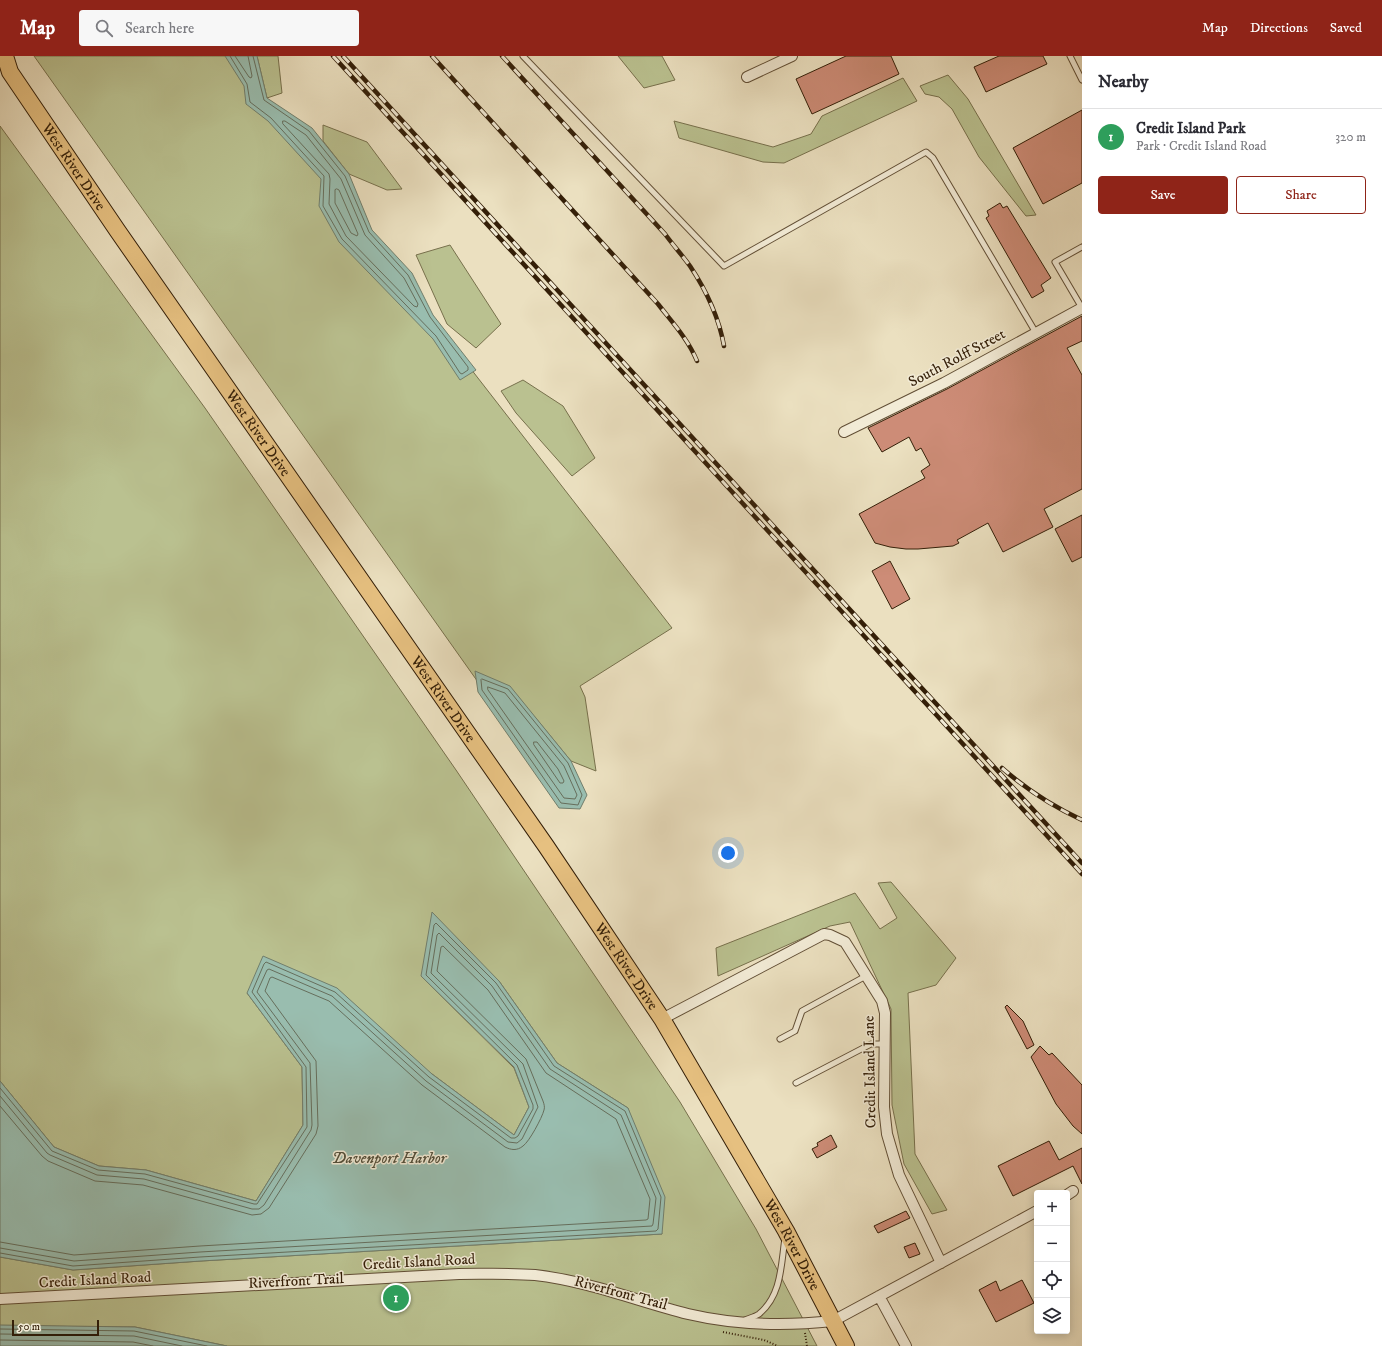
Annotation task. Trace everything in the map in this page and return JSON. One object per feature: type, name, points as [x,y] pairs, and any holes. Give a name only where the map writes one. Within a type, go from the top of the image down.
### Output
[{"type":"main road","name":"West River Drive","points":[[5,56],[5,69],[546,846],[662,1019],[786,1231],[846,1346]]},
{"type":"street","points":[[746,77],[792,56]]},
{"type":"street","name":"South Rolff Street","points":[[844,432],[944,383],[1082,308]]},
{"type":"street","name":"Credit Island Lane","points":[[662,1019],[824,934],[830,934],[846,942],[882,1001],[885,1013],[884,1107],[887,1134],[899,1175],[942,1263]]},
{"type":"street","points":[[833,1321],[1034,1213]]},
{"type":"street","name":"Credit Island Road","points":[[0,1299],[452,1275],[496,1274],[536,1276],[569,1281],[616,1292],[655,1305],[690,1314],[722,1320],[803,1324],[833,1321]]},
{"type":"street","points":[[879,1296],[906,1346]]},
{"type":"lane","points":[[523,56],[724,266],[926,152],[933,158],[1036,333]]},
{"type":"lane","points":[[1070,56],[1082,80]]},
{"type":"lane","points":[[1082,247],[1055,262],[1082,308]]},
{"type":"lane","points":[[780,1039],[795,1031],[802,1012],[866,976]]},
{"type":"lane","points":[[796,1083],[871,1044],[885,1044]]},
{"type":"lane","points":[[740,1322],[758,1314],[771,1299],[779,1283],[786,1231]]},
{"type":"path","points":[[716,1330],[764,1340],[778,1346]]},
{"type":"green space","points":[[34,56],[228,56],[672,628],[580,686],[585,697],[596,771],[571,761],[534,716],[512,730]]},
{"type":"green space","points":[[257,56],[278,56],[282,93],[267,98]]},
{"type":"green space","points":[[618,56],[662,56],[675,80],[644,88]]},
{"type":"green space","points":[[948,75],[968,99],[1036,215],[1026,216],[979,157],[952,109],[939,97],[925,94],[920,86]]},
{"type":"green space","points":[[903,78],[917,101],[784,163],[763,162],[679,138],[674,121],[773,147],[811,134],[822,116]]},
{"type":"green space","points":[[323,125],[367,142],[402,189],[387,190],[349,174],[323,141]]},
{"type":"green space","points":[[0,126],[205,408],[456,770],[680,1102],[756,1229],[817,1346],[227,1346],[135,1327],[0,1326],[0,1257],[73,1270],[662,1234],[628,1108],[557,1063],[499,981],[421,976],[514,1068],[529,1107],[514,1135],[432,1074],[247,993],[302,1067],[303,1125],[256,1201],[146,1170],[99,1166],[54,1147],[0,1081]]},
{"type":"green space","points":[[450,245],[501,324],[476,348],[447,324],[416,255]]},
{"type":"green space","points":[[523,380],[563,406],[595,458],[572,476],[516,413],[501,391]]},
{"type":"green space","points":[[891,882],[956,958],[936,985],[908,993],[915,1154],[947,1210],[932,1214],[904,1164],[892,1105],[891,1009],[850,922],[830,926],[718,976],[716,948],[855,893],[880,929],[897,918],[878,883]]},
{"type":"water","points":[[225,56],[257,56],[267,98],[312,128],[349,174],[372,230],[412,273],[433,315],[476,370],[460,380],[433,339],[339,242],[319,206],[321,179],[268,121],[246,104],[244,86]]},
{"type":"water","points":[[475,671],[510,686],[571,761],[587,795],[580,809],[559,808],[478,692]]},
{"type":"water","name":"Davenport Harbor","points":[[432,912],[499,981],[557,1063],[628,1108],[665,1197],[662,1234],[73,1270],[0,1257],[0,1081],[54,1147],[99,1166],[146,1170],[256,1201],[303,1125],[302,1067],[247,993],[263,956],[337,988],[432,1074],[514,1135],[529,1107],[514,1067],[421,976]]},
{"type":"water","points":[[0,1325],[135,1327],[227,1346],[0,1346]]},
{"type":"building","points":[[846,56],[891,56],[899,74],[812,114],[796,79]]},
{"type":"building","points":[[999,56],[1043,56],[1047,64],[986,92],[974,67]]},
{"type":"building","points":[[1082,110],[1082,183],[1043,204],[1013,148]]},
{"type":"building","points":[[1000,203],[1003,208],[1007,206],[1051,278],[1041,285],[1044,291],[1032,298],[986,218],[989,216],[987,211]]},
{"type":"building","points":[[1082,316],[1082,341],[1067,348],[1082,375],[1082,489],[1044,509],[1053,527],[1003,552],[988,523],[957,540],[959,543],[953,546],[906,549],[875,543],[859,514],[925,478],[921,471],[930,465],[921,448],[916,451],[909,437],[882,452],[868,428],[947,389]]},
{"type":"building","points":[[1082,515],[1082,557],[1072,562],[1055,529]]},
{"type":"building","points":[[890,561],[910,599],[892,609],[872,571]]},
{"type":"building","points":[[1007,1005],[1023,1021],[1034,1045],[1027,1049],[1005,1007]]},
{"type":"building","points":[[1040,1046],[1049,1055],[1052,1053],[1082,1085],[1082,1134],[1073,1126],[1056,1104],[1031,1057]]},
{"type":"building","points":[[831,1135],[837,1147],[817,1158],[812,1149],[818,1146],[817,1143]]},
{"type":"building","points":[[1049,1141],[1059,1160],[1082,1148],[1082,1184],[1073,1166],[1013,1196],[998,1166]]},
{"type":"building","points":[[906,1211],[910,1218],[878,1233],[874,1226]]},
{"type":"building","points":[[915,1243],[920,1254],[909,1258],[904,1247]]},
{"type":"building","points":[[1022,1280],[1034,1303],[996,1322],[979,1290],[996,1281],[1000,1291]]},
{"type":"railway","points":[[333,56],[1082,874]]},
{"type":"railway","points":[[343,56],[1082,863]]},
{"type":"railway","points":[[432,56],[658,304],[684,338],[697,361]]},
{"type":"railway","points":[[502,56],[665,234],[687,262],[696,275],[711,304],[719,325],[724,346]]},
{"type":"railway","points":[[1002,768],[1040,797],[1082,820]]},
{"type":"place","name":"Credit Island Park","points":[[396,1298]]}]
